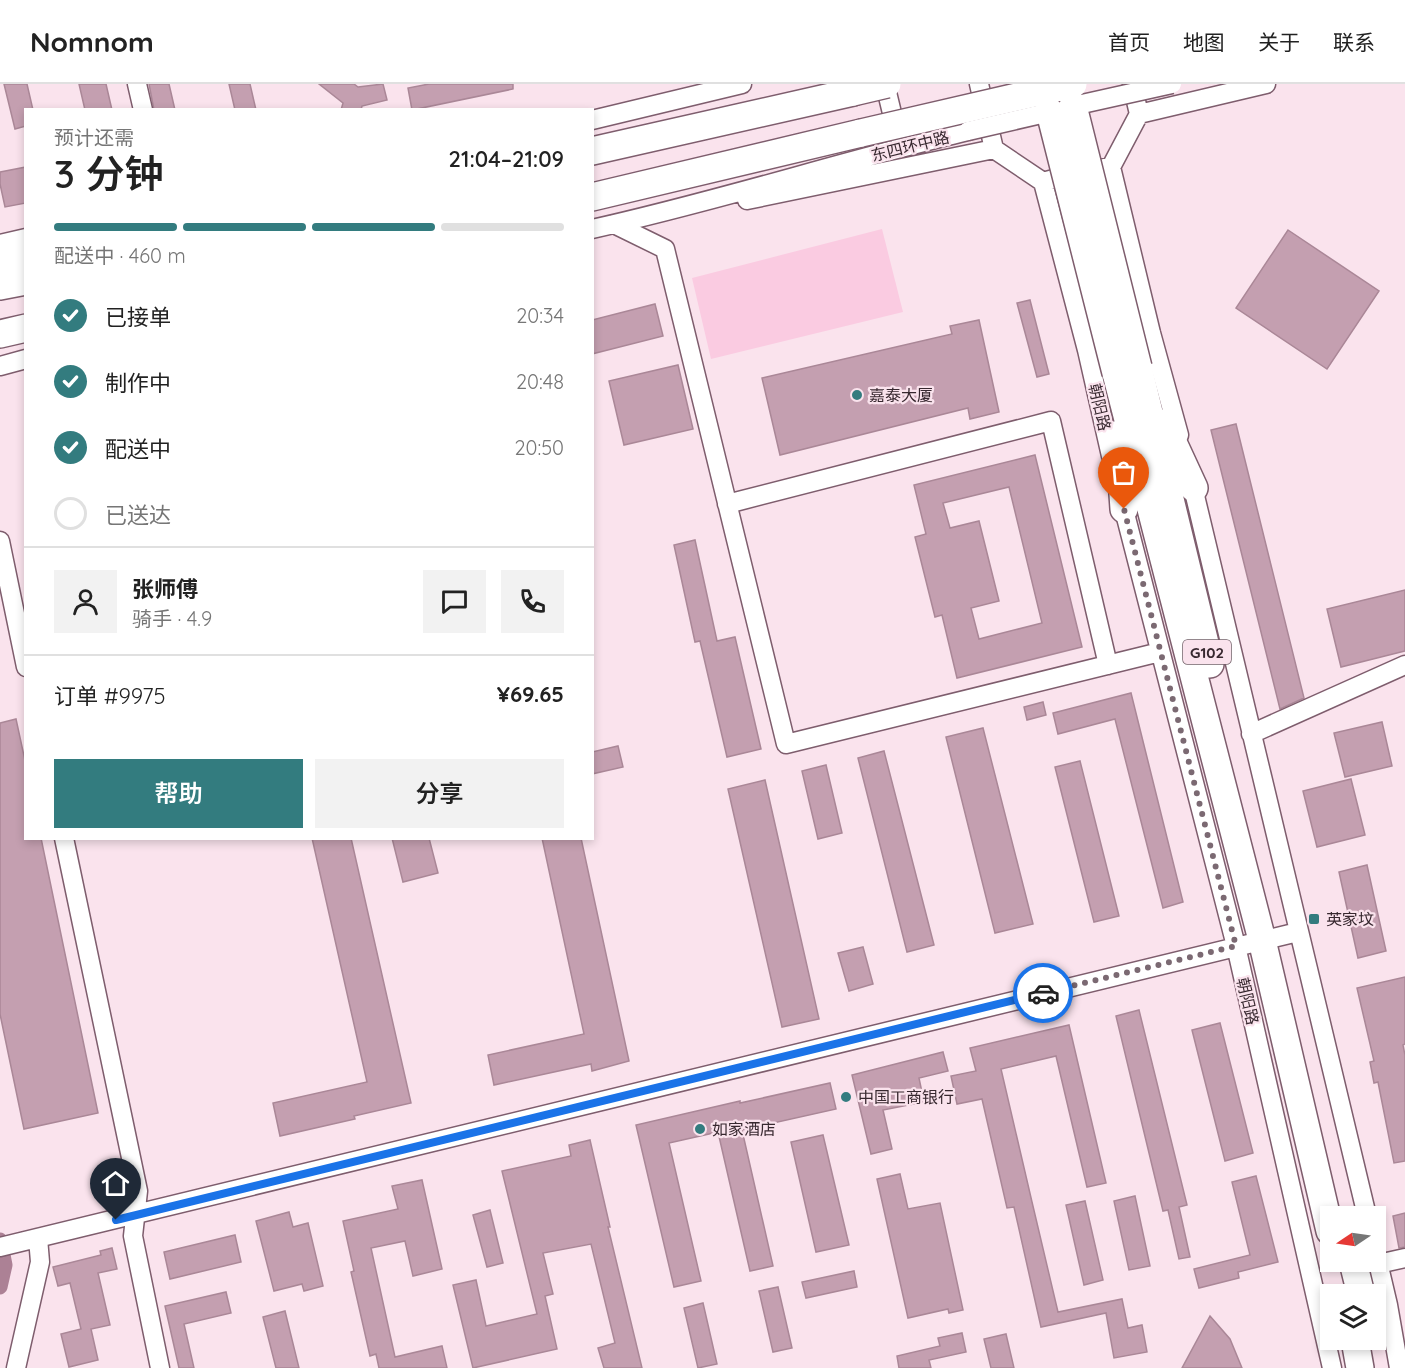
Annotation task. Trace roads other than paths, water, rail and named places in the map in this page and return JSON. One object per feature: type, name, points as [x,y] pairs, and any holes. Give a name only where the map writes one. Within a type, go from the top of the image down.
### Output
[{"type":"highway","points":[[594,151],[886,84]]},
{"type":"highway","name":"朝阳路","points":[[1043,84],[1066,96],[1127,370],[1279,936],[1340,1206]]},
{"type":"highway","name":"东四环中路","points":[[594,196],[861,133],[1066,96]]},
{"type":"highway","points":[[0,260],[24,254]]},
{"type":"highway","points":[[0,286],[24,281]]},
{"type":"highway","points":[[0,334],[24,328]]},
{"type":"highway","points":[[1127,370],[1194,488]]},
{"type":"highway","points":[[1124,509],[1127,370]]},
{"type":"highway","name":"朝阳路","points":[[1279,936],[1326,1206]]},
{"type":"highway","points":[[1357,1350],[1360,1368]]},
{"type":"highway","points":[[1372,1350],[1375,1368]]},
{"type":"street","points":[[137,84],[143,108]]},
{"type":"street","points":[[594,118],[690,84]]},
{"type":"street","points":[[594,119],[742,84]]},
{"type":"street","points":[[886,84],[900,147]]},
{"type":"street","points":[[979,84],[994,149],[1043,182],[1111,167],[1139,114],[1132,84]]},
{"type":"street","name":"东四环中路","points":[[594,229],[651,216],[900,147],[968,131],[1066,96],[1172,84]]},
{"type":"street","points":[[1139,114],[1266,84]]},
{"type":"street","name":"东四环中路","points":[[651,216],[721,206],[994,149]]},
{"type":"street","name":"朝阳路","points":[[1111,167],[1151,333],[1194,488],[1290,893],[1279,936],[1330,1056],[1365,1206]]},
{"type":"street","name":"朝阳路","points":[[1043,182],[1236,946],[1332,1368]]},
{"type":"street","points":[[614,224],[665,249],[786,744],[1160,652]]},
{"type":"street","points":[[0,244],[24,238]]},
{"type":"street","points":[[0,366],[24,360]]},
{"type":"street","points":[[728,504],[1051,421],[1108,665]]},
{"type":"street","points":[[0,541],[24,657]]},
{"type":"street","points":[[1251,734],[1405,665]]},
{"type":"street","points":[[64,840],[138,1191],[133,1236],[160,1368]]},
{"type":"street","points":[[0,1247],[1279,936]]},
{"type":"street","points":[[16,1368],[40,1262],[38,1238]]},
{"type":"street","points":[[1386,1259],[1405,1257]]},
{"type":"street","points":[[1374,1272],[1388,1305],[1399,1368]]},
{"type":"waterway","points":[[0,1240],[5,1265],[0,1287]]},
{"type":"place","name":"嘉泰大厦","points":[[857,395]]},
{"type":"place","name":"英家坟","points":[[1314,919]]},
{"type":"place","name":"中国工商银行","points":[[846,1097]]},
{"type":"place","name":"如家酒店","points":[[700,1129]]}]
